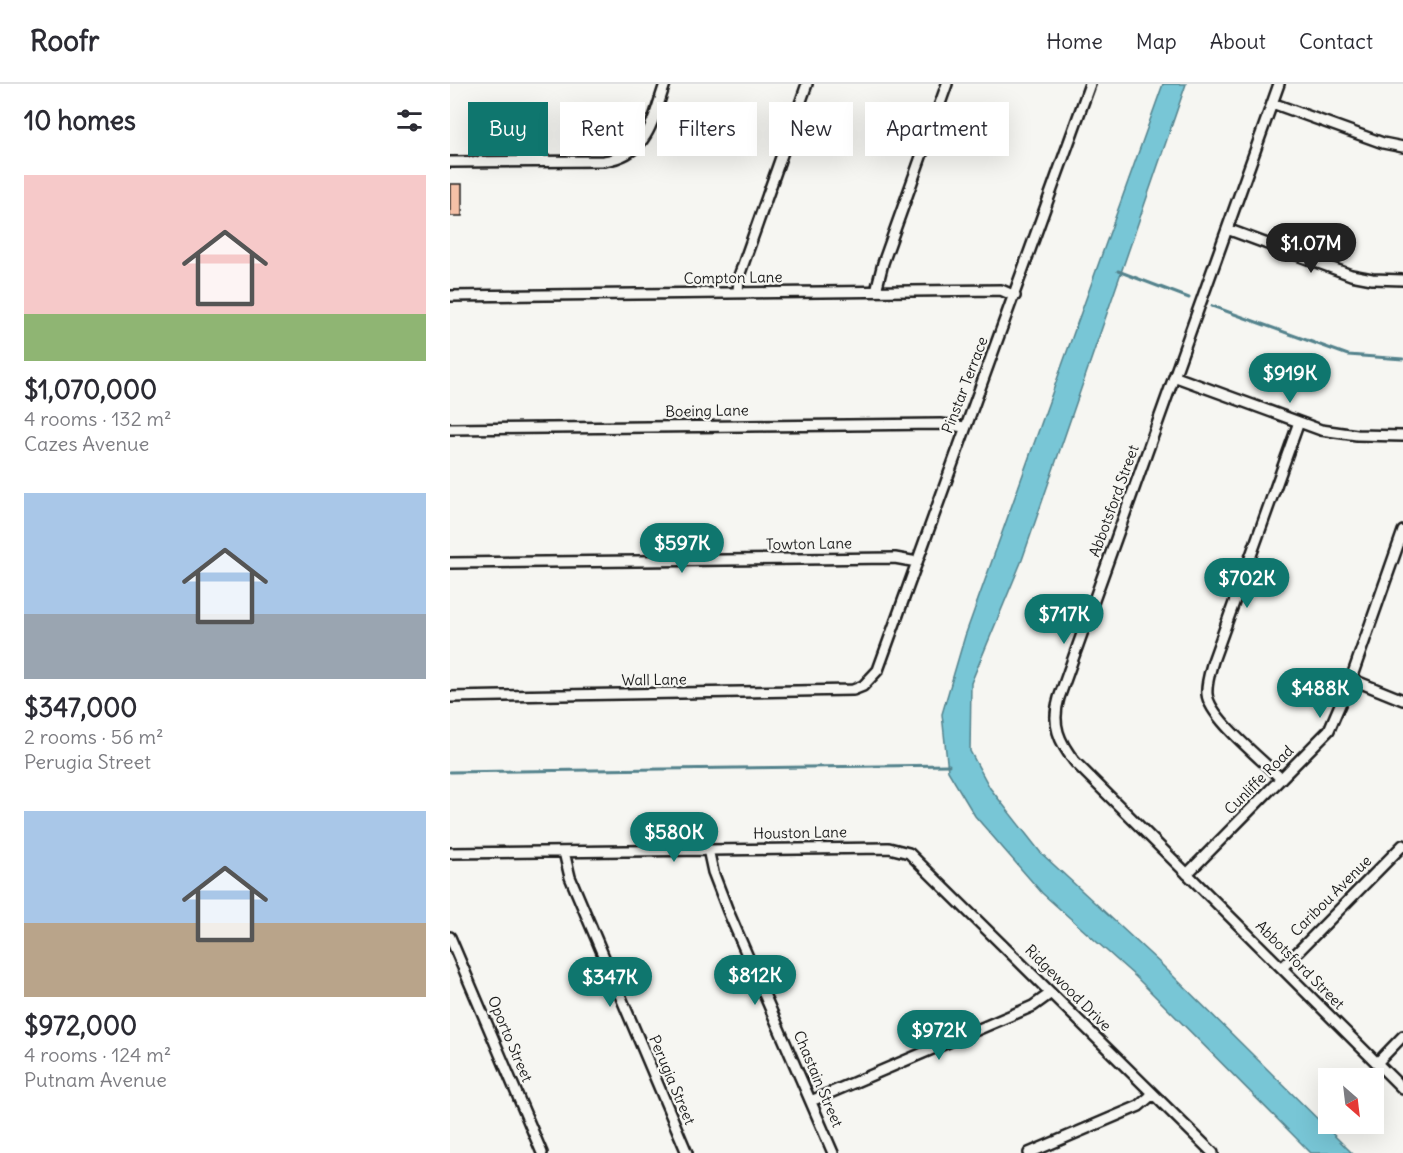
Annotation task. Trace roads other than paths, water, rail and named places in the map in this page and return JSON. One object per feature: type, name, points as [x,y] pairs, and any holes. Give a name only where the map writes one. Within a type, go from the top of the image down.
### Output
[{"type":"street","points":[[450,162],[604,161],[620,158],[634,150],[646,136],[665,84]]},
{"type":"street","points":[[738,293],[739,276],[807,84]]},
{"type":"street","points":[[876,291],[883,262],[947,84]]},
{"type":"street","name":"Pinstar Terrace","points":[[857,689],[871,680],[878,670],[1090,84]]},
{"type":"street","name":"Abbotsford Street","points":[[1279,84],[1176,377],[1059,698],[1056,723],[1060,744],[1075,762],[1403,1089]]},
{"type":"street","points":[[1272,104],[1383,143],[1403,147]]},
{"type":"street","points":[[1227,229],[1351,275],[1372,279],[1403,280]]},
{"type":"street","name":"Compton Lane","points":[[450,296],[1001,290],[1015,296]]},
{"type":"street","points":[[1176,377],[1299,422],[1343,434],[1403,436]]},
{"type":"street","points":[[1281,779],[1214,712],[1207,696],[1207,686],[1213,662],[1299,422]]},
{"type":"street","name":"Boeing Lane","points":[[450,429],[929,424],[965,427]]},
{"type":"street","name":"Cunliffe Road","points":[[1187,874],[1329,730],[1351,679],[1403,531]]},
{"type":"street","name":"Towton Lane","points":[[450,563],[895,558],[917,562]]},
{"type":"street","points":[[1351,679],[1403,700]]},
{"type":"street","name":"Wall Lane","points":[[450,697],[752,693],[857,689]]},
{"type":"street","name":"Caribou Avenue","points":[[1282,969],[1403,846]]},
{"type":"street","name":"Chastain Street","points":[[708,849],[713,872],[728,911],[833,1153]]},
{"type":"street","name":"Houston Lane","points":[[450,853],[899,849]]},
{"type":"street","name":"Ridgewood Drive","points":[[899,849],[919,860],[1213,1153]]},
{"type":"street","name":"Perugia Street","points":[[564,852],[570,877],[687,1153]]},
{"type":"street","name":"Oporto Street","points":[[450,937],[542,1153]]},
{"type":"street","points":[[811,1101],[1033,1006],[1052,993]]},
{"type":"street","points":[[1377,1063],[1403,1036]]},
{"type":"street","points":[[1029,1153],[1139,1106],[1153,1094]]},
{"type":"water","points":[[1163,84],[1186,84],[1022,560],[971,683],[970,751],[990,788],[1041,853],[1161,964],[1318,1119],[1318,1134],[1333,1134],[1352,1153],[1311,1153],[1136,977],[1042,893],[975,816],[948,771],[942,714],[965,636]]},
{"type":"waterway","points":[[1118,271],[1189,298]]},
{"type":"waterway","points":[[1212,306],[1348,355],[1403,359]]},
{"type":"waterway","points":[[450,772],[949,765]]}]
